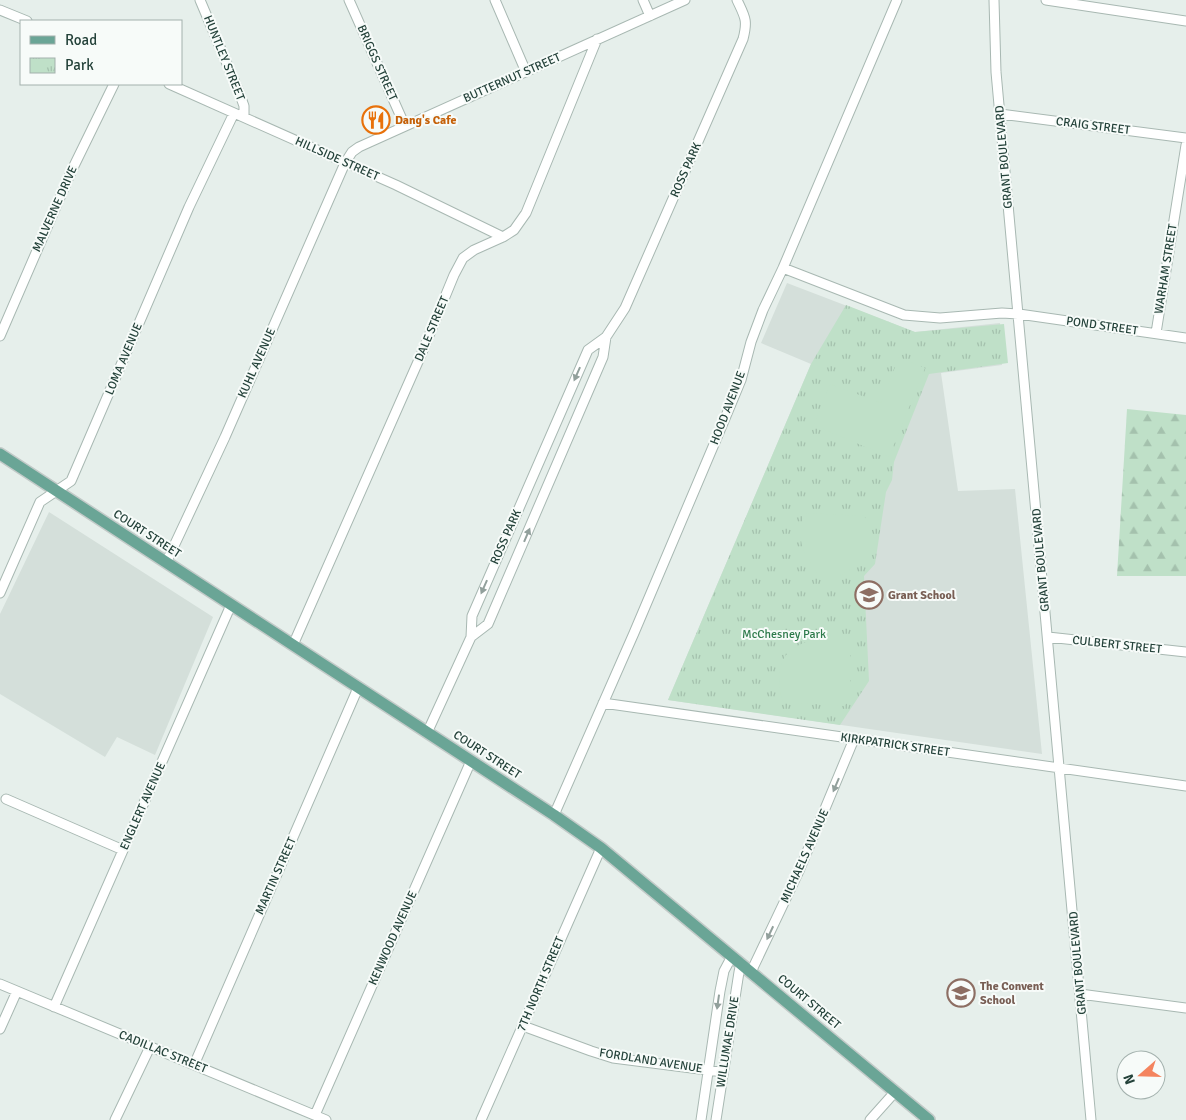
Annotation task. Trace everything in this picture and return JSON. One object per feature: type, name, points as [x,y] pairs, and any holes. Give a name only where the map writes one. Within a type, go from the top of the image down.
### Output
[{"type":"main road","name":"COURT STREET","points":[[0,454],[602,848],[929,1120]]},
{"type":"street","points":[[5,0],[0,10],[25,20]]},
{"type":"street","name":"HUNTLEY STREET","points":[[200,0],[239,92],[244,106],[244,117]]},
{"type":"street","name":"BRIGGS STREET","points":[[349,0],[405,126]]},
{"type":"street","points":[[495,0],[526,72]]},
{"type":"street","points":[[643,0],[650,16]]},
{"type":"street","name":"BUTTERNUT STREET","points":[[345,163],[352,152],[359,147],[685,0]]},
{"type":"street","name":"ROSS PARK","points":[[427,733],[471,637],[472,616],[588,350],[606,337],[625,308],[743,39],[747,26],[737,0]]},
{"type":"street","name":"HOOD AVENUE","points":[[554,815],[604,703],[726,416],[741,380],[751,342],[763,310],[783,268],[896,0]]},
{"type":"street","name":"GRANT BOULEVARD","points":[[994,0],[996,72],[1091,1120]]},
{"type":"street","points":[[1046,0],[1186,21]]},
{"type":"street","name":"DALE STREET","points":[[293,645],[421,355],[454,275],[463,258],[474,250],[514,230],[526,213],[597,40]]},
{"type":"street","name":"MALVERNE DRIVE","points":[[0,336],[71,172],[114,85]]},
{"type":"street","name":"HILLSIDE STREET","points":[[171,85],[396,185],[503,237]]},
{"type":"street","name":"LOMA AVENUE","points":[[0,593],[40,502],[71,480],[189,207],[234,113]]},
{"type":"street","name":"CRAIG STREET","points":[[1000,114],[1186,138]]},
{"type":"street","name":"WARHAM STREET","points":[[1156,334],[1186,145]]},
{"type":"street","name":"KUHL AVENUE","points":[[166,563],[345,163]]},
{"type":"street","name":"POND STREET","points":[[783,268],[904,315],[940,318],[1002,313],[1019,314],[1186,338]]},
{"type":"street","name":"ROSS PARK","points":[[471,637],[488,624],[603,357],[606,337]]},
{"type":"street","name":"ENGLERT AVENUE","points":[[54,1007],[231,605]]},
{"type":"street","name":"CULBERT STREET","points":[[1048,637],[1186,652]]},
{"type":"street","name":"MARTIN STREET","points":[[194,1065],[358,688]]},
{"type":"street","name":"KIRKPATRICK STREET","points":[[604,703],[1186,786]]},
{"type":"street","name":"MICHAELS AVENUE","points":[[751,972],[799,871],[854,739]]},
{"type":"street","name":"KENWOOD AVENUE","points":[[315,1115],[471,762]]},
{"type":"street","points":[[6,799],[123,850]]},
{"type":"street","name":"7TH NORTH STREET","points":[[481,1120],[602,848]]},
{"type":"street","name":"WILLUMAE DRIVE","points":[[701,1120],[724,971],[737,960]]},
{"type":"street","name":"WILLUMAE DRIVE","points":[[716,1120],[739,972],[737,960]]},
{"type":"street","name":"CADILLAC STREET","points":[[0,984],[326,1120]]},
{"type":"street","points":[[0,1029],[17,991]]},
{"type":"street","points":[[1080,994],[1186,1008]]},
{"type":"street","name":"FORDLAND AVENUE","points":[[523,1026],[613,1058],[724,1072]]},
{"type":"street","points":[[115,1120],[150,1047]]},
{"type":"street","points":[[870,1120],[895,1092]]},
{"type":"shaded area","name":"Grant School","points":[[787,283],[915,332],[1000,323],[1002,365],[941,373],[958,491],[1015,489],[1042,754],[668,700],[811,364],[761,343]]},
{"type":"shaded area","points":[[49,512],[213,617],[155,755],[117,737],[105,757],[0,694],[0,614]]},
{"type":"green space","name":"McChesney Park","points":[[846,305],[915,332],[1004,324],[1008,363],[929,374],[894,462],[892,480],[886,492],[875,564],[864,576],[869,681],[840,725],[668,700],[811,364]]},
{"type":"green space","points":[[899,357],[925,368],[889,457],[814,425],[830,384],[881,403]]},
{"type":"green space","points":[[1127,409],[1186,415],[1186,576],[1117,576]]},
{"type":"green space","points":[[805,513],[864,516],[868,521],[868,554],[855,567],[837,577],[817,573],[803,550],[799,531]]},
{"type":"green space","points":[[831,635],[850,635],[850,700],[844,706],[783,702],[780,690],[780,667],[789,652],[803,643]]},
{"type":"place","name":"Dang's Cafe","points":[[376,120]]},
{"type":"place","name":"Grant School","points":[[869,595]]},
{"type":"place","name":"The Convent School","points":[[961,993]]}]
